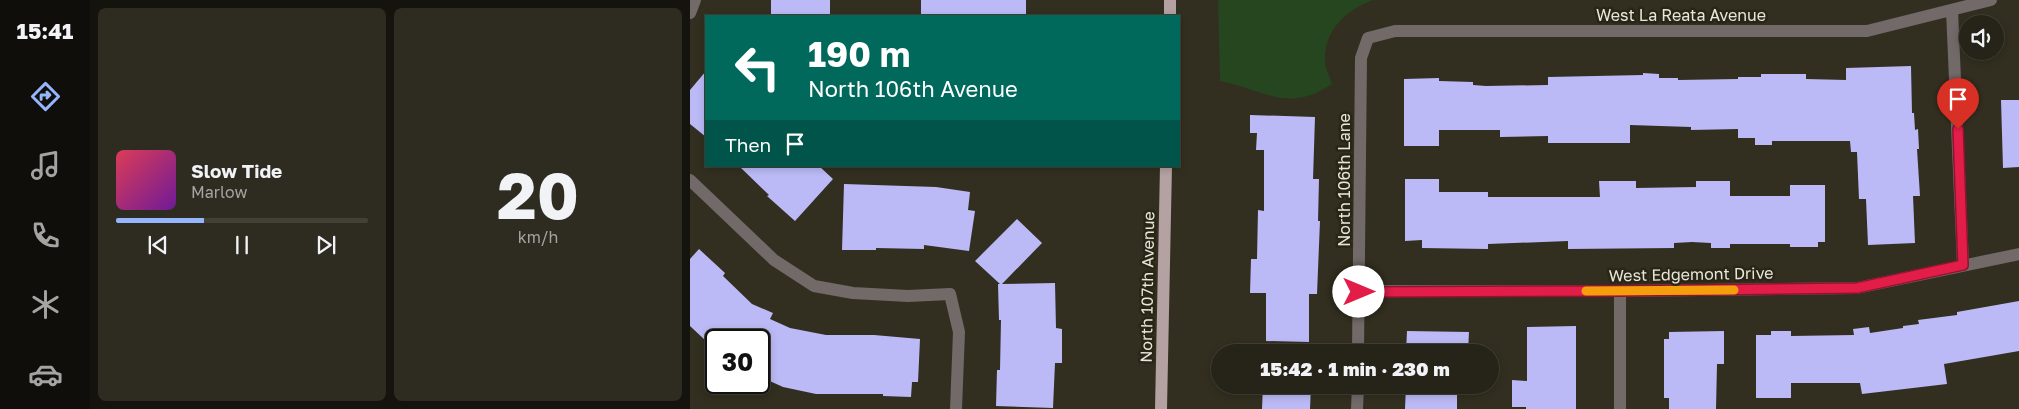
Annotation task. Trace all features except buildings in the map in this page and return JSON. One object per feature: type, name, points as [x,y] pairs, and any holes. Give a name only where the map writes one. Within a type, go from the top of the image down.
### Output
[{"type":"main road","points":[[1170,0],[1170,15]]},
{"type":"main road","name":"North 107th Avenue","points":[[1160,409],[1166,167]]},
{"type":"street","points":[[690,13],[694,0]]},
{"type":"street","name":"West La Reata Avenue","points":[[1368,38],[1395,31],[1867,31],[1991,0]]},
{"type":"street","points":[[1952,10],[1963,265]]},
{"type":"street","name":"North 106th Lane","points":[[1358,344],[1361,58],[1368,38]]},
{"type":"street","points":[[690,180],[774,260],[814,286],[853,293],[899,296],[950,294],[959,332],[956,409]]},
{"type":"street","name":"West Edgemont Drive","points":[[1359,292],[1857,288],[2019,254]]},
{"type":"street","points":[[1620,291],[1620,409]]},
{"type":"street","points":[[1357,409],[1358,394]]},
{"type":"green space","points":[[1218,0],[1373,0],[1354,9],[1338,23],[1328,40],[1325,61],[1332,84],[1316,93],[1289,99],[1220,81]]},
{"type":"slow traffic","points":[[1586,291],[1734,290]]},
{"type":"route","points":[[1359,292],[1857,288],[1963,265],[1958,129]]}]
